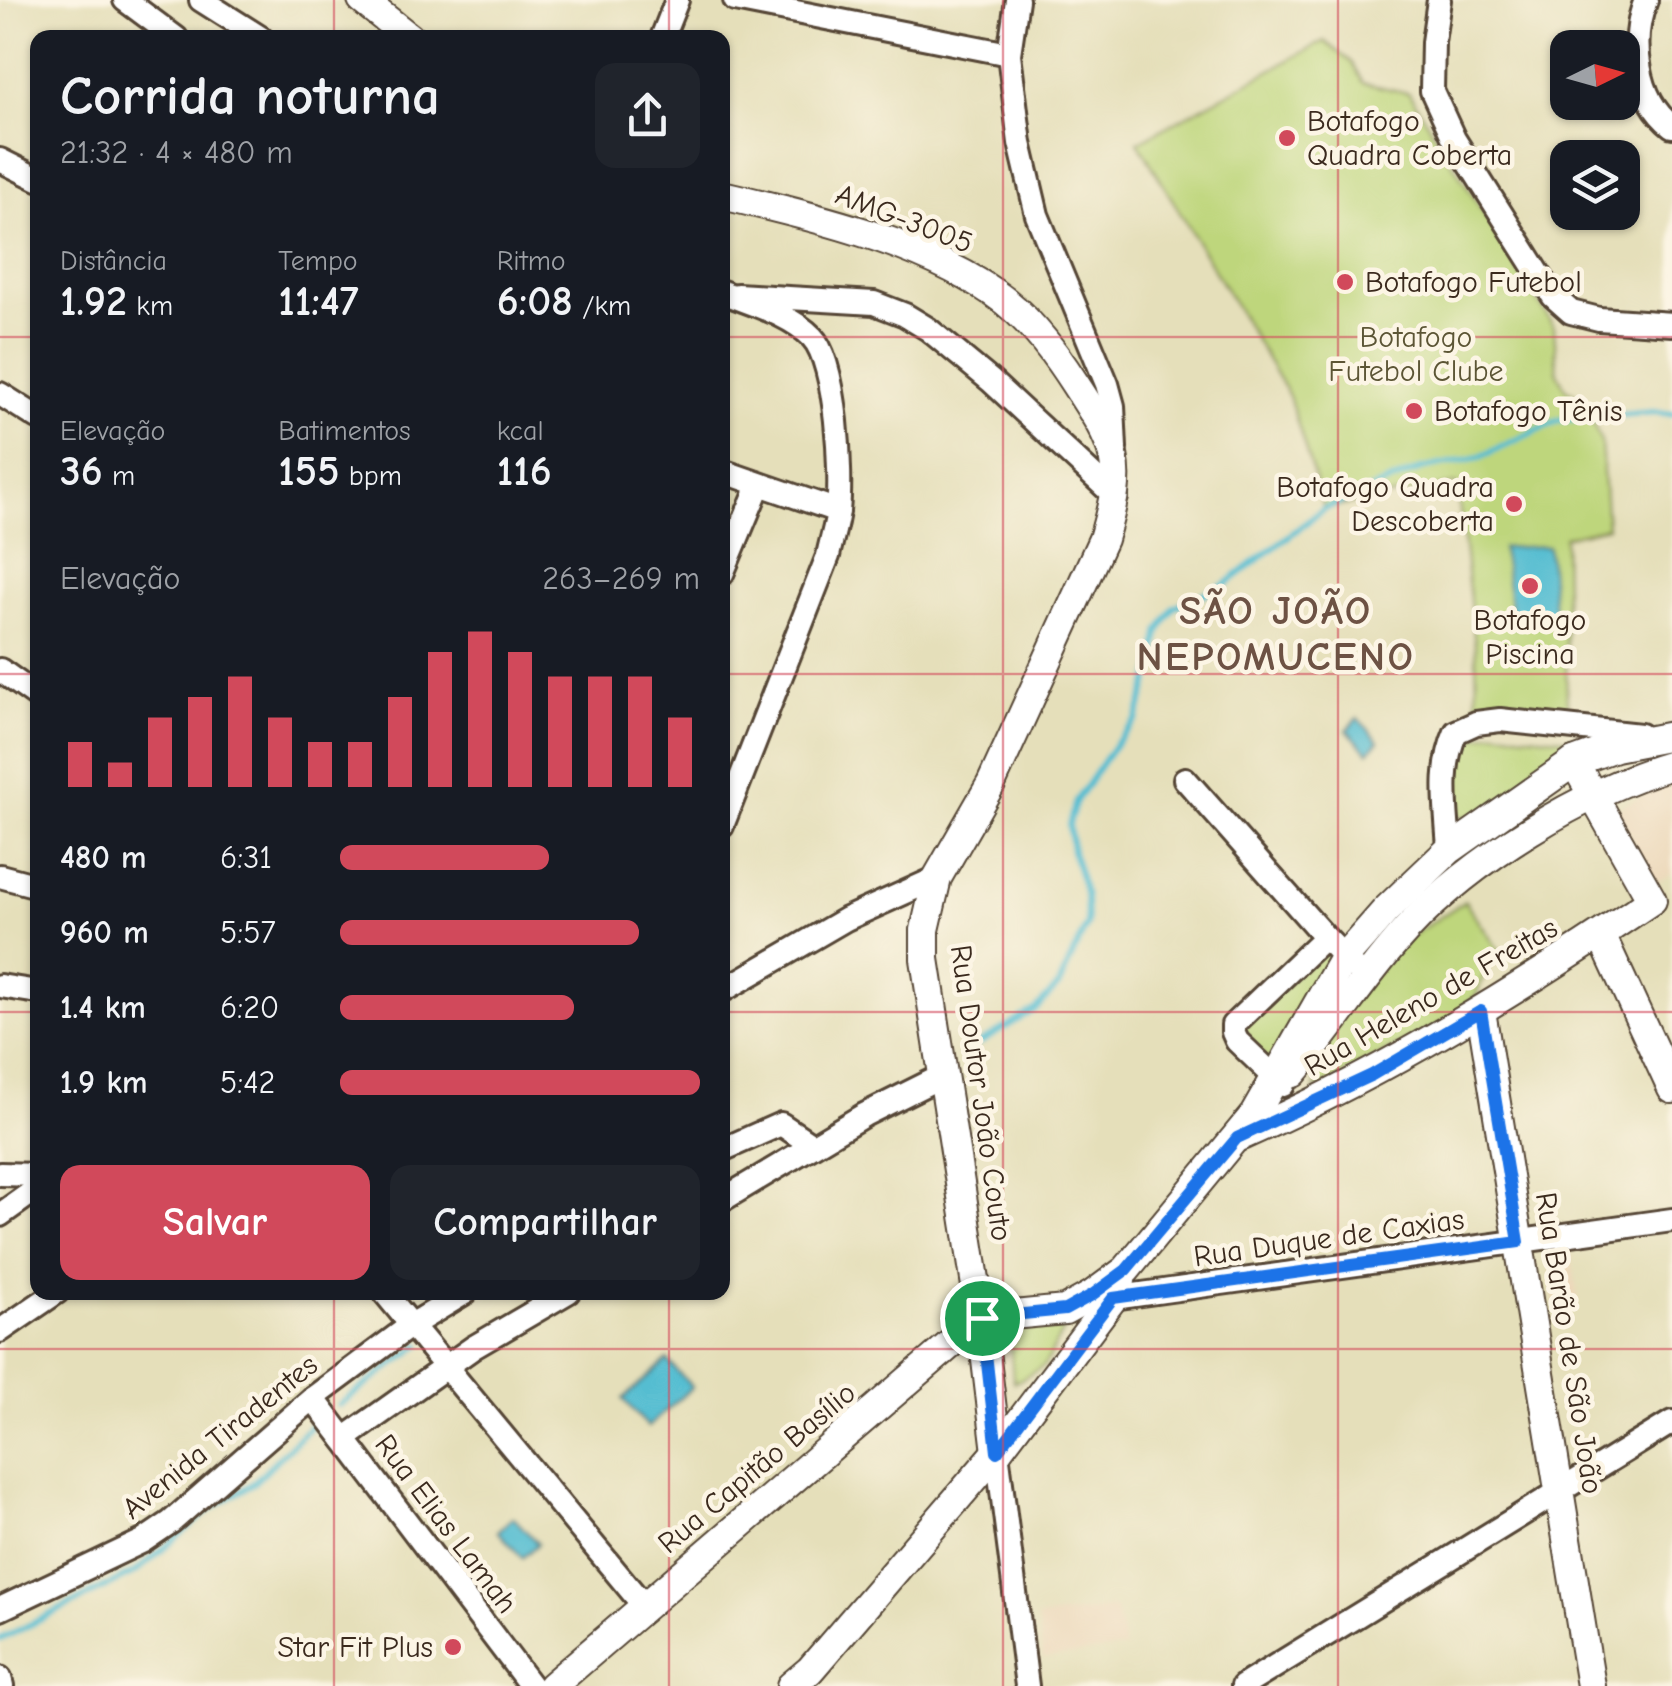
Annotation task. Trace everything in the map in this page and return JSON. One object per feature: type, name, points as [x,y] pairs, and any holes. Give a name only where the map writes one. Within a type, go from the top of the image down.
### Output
[{"type":"main road","points":[[362,0],[400,30]]},
{"type":"main road","name":"AMG-3005","points":[[730,198],[884,240],[939,260],[996,294],[1028,323],[1065,368],[1115,451],[1116,498]]},
{"type":"main road","name":"Rua Doutor João Couto","points":[[997,1452],[982,1318],[925,959],[925,930],[938,878],[991,784],[1103,539],[1116,498]]},
{"type":"main road","points":[[1275,1086],[1334,948],[1386,910],[1450,850],[1574,762],[1615,747],[1668,736]]},
{"type":"main road","points":[[1574,762],[1662,894]]},
{"type":"main road","points":[[982,1318],[1065,1310],[1126,1270],[1408,927],[1500,852],[1593,795],[1672,765]]},
{"type":"main road","name":"Rua Heleno de Freitas","points":[[1237,1138],[1372,1075],[1481,1011],[1662,894]]},
{"type":"main road","points":[[1601,935],[1672,1089]]},
{"type":"main road","name":"Rua Barão de São João","points":[[1481,1011],[1591,1686]]},
{"type":"main road","points":[[791,1686],[810,1670],[997,1452],[1113,1298],[1126,1270]]},
{"type":"main road","name":"Rua Capitão Basílio","points":[[552,1686],[580,1676],[644,1606],[982,1318]]},
{"type":"street","points":[[126,0],[165,30]]},
{"type":"street","points":[[201,0],[248,30]]},
{"type":"street","points":[[665,30],[677,0]]},
{"type":"street","points":[[735,0],[1009,54]]},
{"type":"street","points":[[1017,0],[1009,54],[1020,143],[1037,215],[1107,384],[1115,451]]},
{"type":"street","points":[[1439,0],[1432,91],[1454,139],[1553,296],[1571,312],[1599,319],[1672,324]]},
{"type":"street","points":[[1646,0],[1638,39],[1644,86],[1662,118],[1672,126]]},
{"type":"street","points":[[0,160],[30,175]]},
{"type":"street","points":[[730,294],[874,302],[905,314],[991,381],[1116,498]]},
{"type":"street","points":[[730,296],[796,323],[816,340],[832,396],[839,451],[838,511],[828,556],[732,770]]},
{"type":"street","points":[[0,394],[30,413]]},
{"type":"street","points":[[730,475],[838,511]]},
{"type":"street","points":[[730,555],[759,485]]},
{"type":"street","points":[[0,670],[30,692]]},
{"type":"street","points":[[1450,850],[1445,784],[1448,752],[1456,732],[1476,723],[1500,720],[1603,734],[1668,736]]},
{"type":"street","points":[[1185,779],[1365,978]]},
{"type":"street","points":[[0,876],[30,884]]},
{"type":"street","points":[[734,975],[938,878]]},
{"type":"street","points":[[1275,1086],[1237,1040],[1233,1025],[1334,948]]},
{"type":"street","points":[[0,986],[30,991]]},
{"type":"street","points":[[730,1195],[812,1145],[944,1076]]},
{"type":"street","points":[[730,1146],[781,1124],[812,1145]]},
{"type":"street","points":[[0,1174],[30,1175]]},
{"type":"street","points":[[0,1214],[30,1193]]},
{"type":"street","name":"Rua Duque de Caxias","points":[[1113,1298],[1672,1220]]},
{"type":"street","points":[[0,1331],[45,1300]]},
{"type":"street","points":[[390,1300],[644,1606]]},
{"type":"street","name":"Avenida Tiradentes","points":[[0,1609],[143,1542],[313,1398],[410,1326],[453,1300]]},
{"type":"street","points":[[344,1440],[444,1367],[555,1300]]},
{"type":"street","name":"Rua Elias Lamah","points":[[313,1398],[530,1686]]},
{"type":"street","points":[[1243,1686],[1672,1422]]},
{"type":"street","points":[[997,1452],[1027,1686]]},
{"type":"street","points":[[0,1678],[2,1686]]},
{"type":"shaded area","points":[[1672,781],[1672,873],[1653,885],[1617,809]]},
{"type":"shaded area","points":[[1571,1249],[1578,1300],[1555,1304],[1548,1251]]},
{"type":"shaded area","points":[[1115,1608],[1125,1648],[1043,1659],[1037,1618]]},
{"type":"green space","name":"Botafogo Futebol Clube","points":[[1324,41],[1352,63],[1363,83],[1409,93],[1554,327],[1557,372],[1565,388],[1583,399],[1601,442],[1607,527],[1564,537],[1567,707],[1477,708],[1476,654],[1457,484],[1324,509],[1289,396],[1138,142]]},
{"type":"green space","points":[[1496,732],[1572,739],[1573,744],[1483,822],[1457,815],[1451,799],[1463,740]]},
{"type":"green space","points":[[1465,901],[1504,958],[1489,961],[1476,996],[1446,1021],[1315,1089],[1317,1067],[1343,1013],[1397,945]]},
{"type":"green space","points":[[1326,944],[1336,964],[1276,1068],[1237,1032]]},
{"type":"green space","points":[[1068,1321],[1044,1366],[1014,1383],[1011,1349],[1017,1331],[1034,1324]]},
{"type":"water","name":"Botafogo Piscina","points":[[1548,546],[1555,623],[1514,627],[1502,548]]},
{"type":"water","points":[[1358,718],[1379,741],[1368,752],[1347,730]]},
{"type":"water","points":[[667,1360],[692,1387],[648,1427],[623,1399]]},
{"type":"water","points":[[513,1517],[538,1544],[522,1558],[498,1531]]},
{"type":"waterway","points":[[968,1050],[1036,1009],[1059,985],[1087,924],[1086,896],[1072,851],[1069,824],[1076,801],[1115,744],[1137,720],[1153,669],[1159,632],[1174,607],[1226,584],[1324,509],[1421,469],[1480,457],[1559,420],[1672,414]]},
{"type":"waterway","points":[[339,1405],[420,1345]]},
{"type":"waterway","points":[[1,1639],[136,1572],[209,1510],[252,1484],[316,1421]]},
{"type":"place","name":"Botafogo Quadra Coberta","points":[[1287,138]]},
{"type":"place","name":"Botafogo Futebol","points":[[1345,282]]},
{"type":"place","name":"Botafogo Tênis","points":[[1414,411]]},
{"type":"place","name":"Botafogo Quadra Descoberta","points":[[1514,504]]},
{"type":"place","name":"Botafogo Piscina","points":[[1530,586]]},
{"type":"place","name":"Star Fit Plus","points":[[453,1647]]},
{"type":"district","name":"SÃO JOÃO NEPOMUCENO","points":[[1276,634]]},
{"type":"route","points":[[1481,1011],[1519,1242],[1113,1298],[997,1452],[982,1318],[1065,1310],[1092,1295],[1126,1270],[1237,1138],[1326,1099],[1481,1011]]}]
